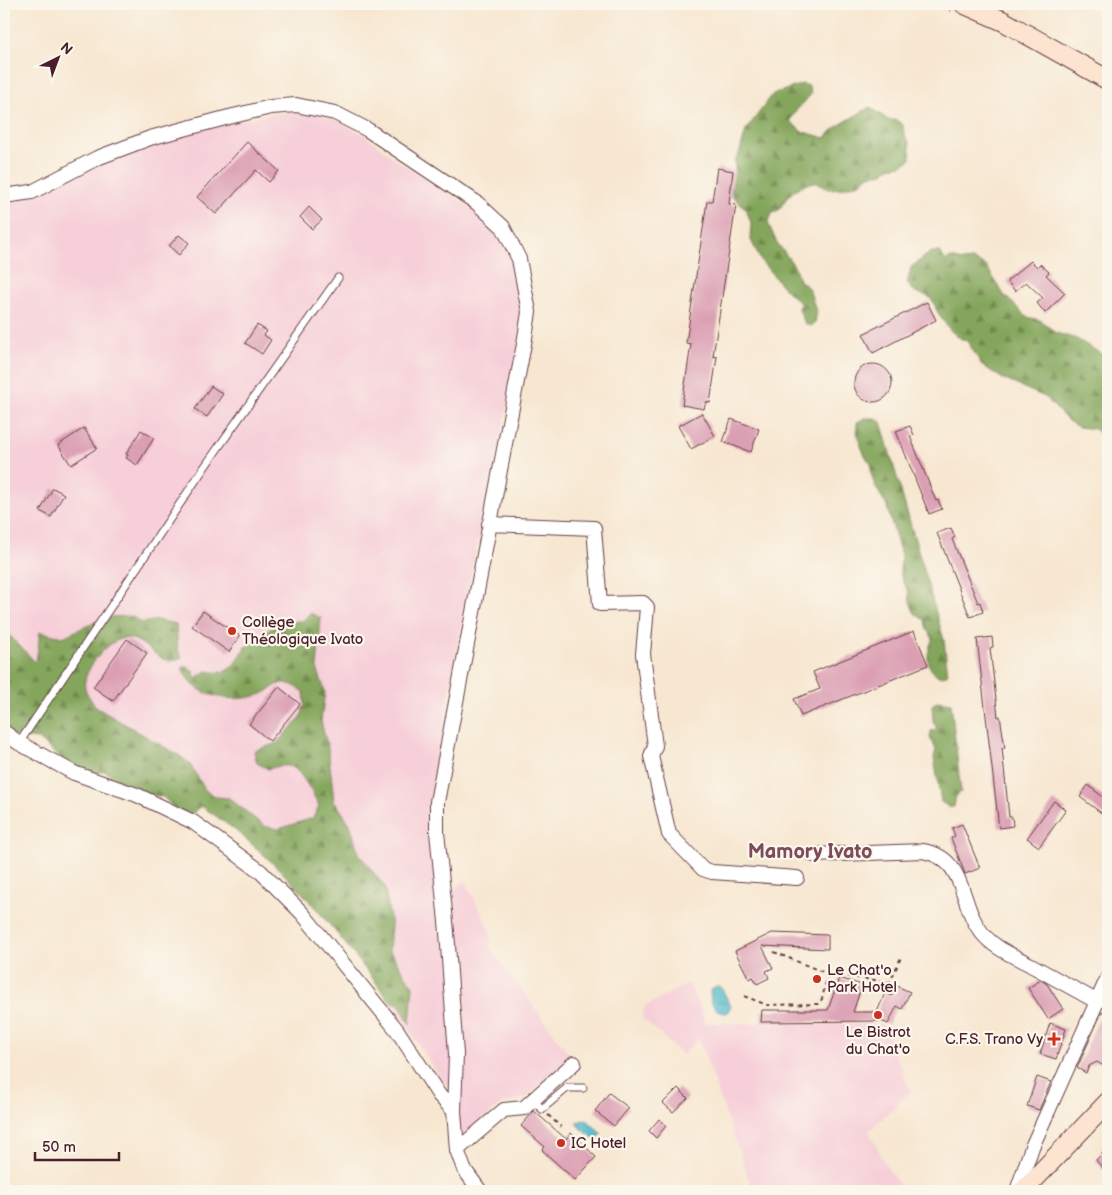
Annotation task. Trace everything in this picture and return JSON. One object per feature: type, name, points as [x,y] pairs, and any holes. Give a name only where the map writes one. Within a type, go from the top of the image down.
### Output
[{"type":"main road","points":[[964,4],[1003,21],[1108,80]]},
{"type":"main road","points":[[1023,1191],[1108,1102]]},
{"type":"street","points":[[4,196],[32,192],[97,158],[150,138],[271,107],[296,105],[335,113],[368,130],[477,203],[503,227],[519,259],[529,312],[519,374],[437,802],[437,832],[456,1054],[454,1111],[457,1150],[464,1169],[480,1191]]},
{"type":"street","points":[[489,524],[594,528],[600,604],[643,603],[646,607],[643,654],[655,746],[651,756],[669,834],[703,869],[712,872],[797,878]]},
{"type":"street","points":[[4,732],[19,743],[74,773],[137,795],[193,822],[260,871],[302,913],[397,1030],[439,1094],[454,1111]]},
{"type":"street","points":[[813,856],[923,851],[935,853],[947,862],[956,873],[975,923],[995,945],[1095,995]]},
{"type":"street","points":[[1017,1191],[1032,1147],[1095,995],[1108,977]]},
{"type":"street","points":[[457,1150],[504,1110],[537,1105],[574,1063]]},
{"type":"lane","points":[[19,743],[206,465],[338,278]]},
{"type":"lane","points":[[537,1105],[567,1088],[583,1088]]},
{"type":"path","points":[[774,952],[828,974],[886,982],[890,982],[902,955]]},
{"type":"path","points":[[744,996],[767,1005],[818,1004],[822,999],[828,974]]},
{"type":"path","points":[[886,982],[889,994]]},
{"type":"path","points":[[537,1105],[561,1127]]},
{"type":"shaded area","name":"Collège Théologique Ivato","points":[[297,109],[332,118],[365,135],[396,160],[474,209],[498,230],[513,259],[524,308],[513,381],[472,569],[435,771],[432,801],[448,894],[465,881],[491,932],[490,948],[572,1058],[526,1098],[501,1104],[466,1134],[461,1132],[451,1085],[445,1085],[390,1001],[315,906],[266,857],[226,822],[201,805],[4,693],[4,201],[98,162],[152,143],[229,122]]},
{"type":"shaded area","points":[[689,983],[706,1023],[882,1024],[911,1091],[869,1131],[885,1164],[901,1188],[894,1191],[753,1191],[699,1038],[683,1055],[642,1018],[644,1007]]},
{"type":"green space","points":[[802,84],[809,86],[811,94],[794,113],[790,121],[801,131],[825,138],[836,127],[870,107],[888,120],[896,120],[903,125],[904,134],[909,142],[911,159],[902,165],[889,167],[884,173],[869,175],[860,183],[843,188],[829,189],[813,182],[806,184],[792,192],[779,210],[773,212],[768,223],[776,241],[795,267],[799,280],[807,287],[817,311],[815,323],[811,326],[805,324],[799,309],[800,303],[783,287],[761,261],[750,238],[751,223],[746,209],[731,195],[735,159],[739,154],[746,130],[773,94]]},
{"type":"green space","points":[[931,252],[940,252],[946,261],[951,258],[962,261],[973,260],[986,266],[1004,295],[1027,317],[1040,320],[1056,333],[1077,339],[1108,358],[1108,444],[1095,429],[1078,427],[1068,421],[1045,397],[1003,379],[982,365],[967,341],[953,333],[946,325],[932,300],[911,288],[907,283],[911,267]]},
{"type":"green space","points":[[864,418],[875,418],[881,422],[944,640],[948,674],[941,677],[931,670],[929,665],[928,654],[933,638],[927,630],[925,620],[915,614],[910,602],[908,590],[903,582],[900,571],[901,555],[886,504],[875,486],[871,473],[871,464],[859,439],[857,423]]},
{"type":"green space","points":[[4,606],[8,608],[9,635],[36,663],[40,632],[63,637],[106,617],[132,616],[142,623],[158,620],[176,624],[178,650],[182,657],[167,660],[133,639],[125,638],[118,640],[104,650],[91,665],[85,681],[87,694],[97,708],[189,763],[206,791],[217,797],[229,798],[264,826],[278,829],[313,818],[319,806],[296,769],[280,766],[268,769],[257,763],[254,751],[277,743],[301,717],[305,704],[304,692],[297,687],[283,683],[262,694],[251,697],[240,699],[216,696],[195,686],[187,678],[182,667],[188,667],[194,672],[195,678],[207,671],[224,671],[234,665],[246,647],[272,628],[295,621],[303,621],[310,613],[321,618],[317,668],[325,691],[321,721],[328,748],[334,800],[350,824],[359,854],[385,887],[391,926],[389,950],[413,986],[410,1024],[399,1004],[390,1001],[304,895],[280,870],[229,825],[201,806],[192,814],[175,809],[163,797],[148,794],[135,786],[118,781],[105,771],[93,774],[65,762],[38,739],[12,736],[4,728]]},
{"type":"green space","points":[[938,701],[951,703],[961,792],[956,796],[954,807],[949,807],[941,802],[934,758],[936,749],[930,738],[931,731],[937,729],[933,721],[932,705]]},
{"type":"water","points":[[716,986],[721,987],[731,1006],[727,1013],[719,1012],[711,1002],[710,991]]},
{"type":"water","points":[[586,1119],[602,1134],[596,1140],[577,1125],[578,1122]]},
{"type":"building","points":[[247,142],[279,171],[269,182],[256,170],[216,214],[197,197]]},
{"type":"building","points":[[717,168],[733,171],[729,204],[736,205],[713,356],[717,357],[710,403],[706,402],[704,409],[682,405],[691,344],[686,343],[707,201],[712,201]]},
{"type":"building","points":[[309,207],[322,220],[312,229],[300,217]]},
{"type":"building","points":[[179,235],[189,243],[179,255],[169,246]]},
{"type":"building","points":[[1031,261],[1037,267],[1040,264],[1049,272],[1046,275],[1065,293],[1045,313],[1037,303],[1043,298],[1026,282],[1015,291],[1007,281]]},
{"type":"building","points":[[927,302],[936,320],[873,353],[863,334]]},
{"type":"building","points":[[257,325],[267,331],[264,335],[271,340],[262,354],[245,343]]},
{"type":"building","points":[[873,364],[887,369],[892,383],[887,397],[873,402],[859,397],[854,383],[859,369]]},
{"type":"building","points":[[211,386],[223,394],[207,417],[195,409]]},
{"type":"building","points":[[702,413],[715,436],[691,449],[678,426]]},
{"type":"building","points":[[731,419],[759,429],[751,452],[723,442]]},
{"type":"building","points":[[910,426],[914,435],[910,436],[936,501],[938,500],[942,509],[929,514],[896,431]]},
{"type":"building","points":[[84,428],[97,448],[71,465],[58,445]]},
{"type":"building","points":[[141,430],[154,438],[137,465],[126,458],[128,455],[126,454]]},
{"type":"building","points":[[53,488],[64,494],[51,517],[40,511]]},
{"type":"building","points":[[951,528],[955,537],[952,539],[983,612],[970,617],[937,533]]},
{"type":"building","points":[[203,611],[240,636],[229,652],[192,626]]},
{"type":"building","points":[[914,631],[928,665],[801,716],[794,699],[820,689],[813,672]]},
{"type":"building","points":[[992,637],[993,647],[990,648],[998,717],[1000,716],[1005,748],[1002,748],[1009,817],[1012,817],[1013,826],[999,828],[977,639]]},
{"type":"building","points":[[127,639],[147,653],[113,701],[93,687]]},
{"type":"building","points":[[279,687],[300,704],[270,741],[249,724]]},
{"type":"building","points":[[1088,785],[1108,801],[1108,818],[1080,797]]},
{"type":"building","points":[[1054,801],[1066,810],[1039,847],[1027,838]]},
{"type":"building","points":[[962,824],[980,868],[965,874],[951,838],[955,836],[952,828]]},
{"type":"building","points":[[772,933],[828,935],[828,949],[762,946],[773,968],[766,971],[769,978],[757,984],[753,977],[749,979],[735,951]]},
{"type":"building","points":[[839,978],[862,985],[853,1012],[877,1012],[885,993],[892,996],[897,986],[910,992],[902,1009],[897,1006],[888,1024],[881,1021],[761,1022],[762,1010],[828,1010]]},
{"type":"building","points":[[1041,980],[1047,984],[1063,1009],[1048,1019],[1028,988]]},
{"type":"building","points":[[1102,1012],[1108,1015],[1108,1056],[1104,1066],[1097,1062],[1089,1066],[1086,1073],[1077,1068]]},
{"type":"building","name":"C.F.S. Trano Vy","points":[[1050,1023],[1066,1029],[1056,1059],[1040,1054]]},
{"type":"building","points":[[1037,1077],[1051,1082],[1039,1110],[1027,1106]]},
{"type":"building","points":[[678,1088],[688,1098],[673,1112],[663,1103]]},
{"type":"building","points":[[609,1093],[629,1108],[614,1126],[595,1111]]},
{"type":"building","name":"IC Hotel","points":[[534,1111],[566,1139],[571,1133],[596,1157],[575,1180],[542,1150],[545,1147],[521,1126]]},
{"type":"building","points":[[659,1119],[666,1126],[656,1138],[649,1131]]},
{"type":"building","points":[[1108,1147],[1108,1175],[1096,1160]]},
{"type":"place","name":"Collège Théologique Ivato","points":[[232,631]]},
{"type":"place","name":"Le Chat'o Park Hotel","points":[[817,979]]},
{"type":"place","name":"Le Bistrot du Chat'o","points":[[878,1015]]},
{"type":"place","name":"C.F.S. Trano Vy","points":[[1054,1039]]},
{"type":"place","name":"IC Hotel","points":[[561,1143]]},
{"type":"district","name":"Mamory Ivato","points":[[810,851]]}]
